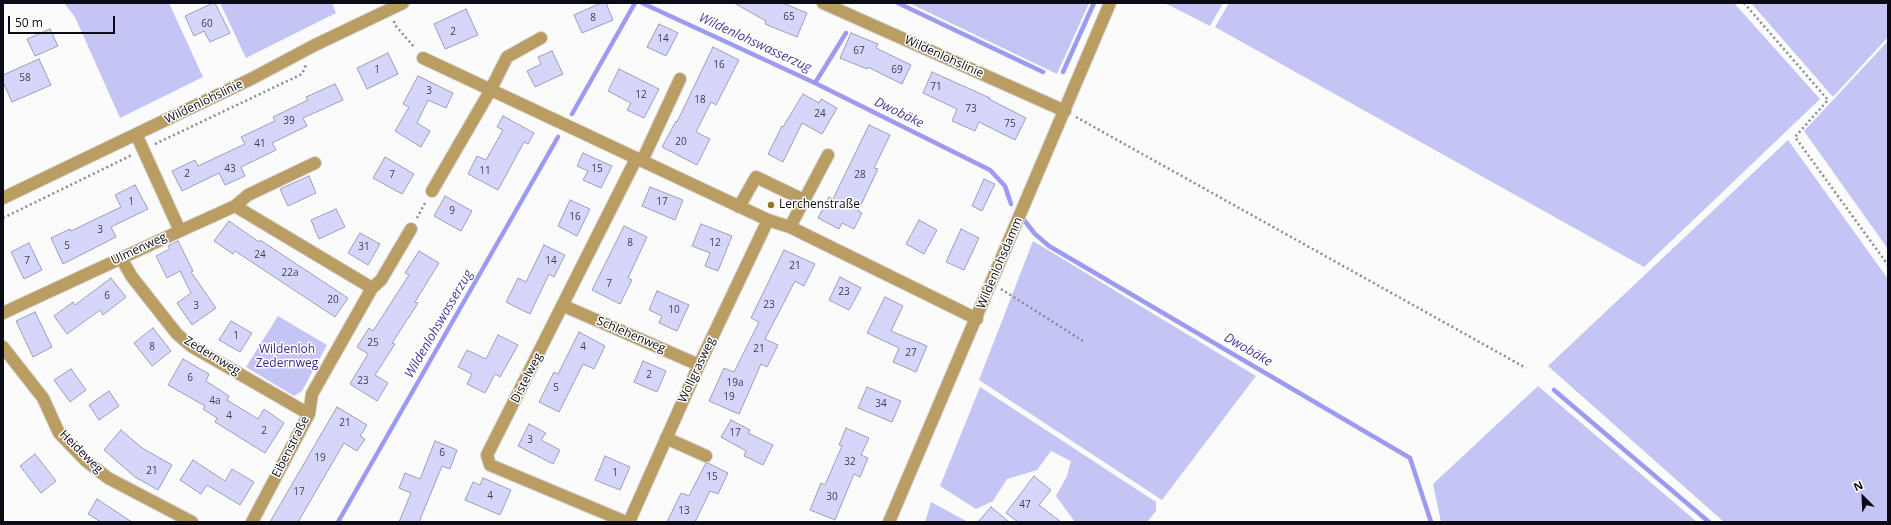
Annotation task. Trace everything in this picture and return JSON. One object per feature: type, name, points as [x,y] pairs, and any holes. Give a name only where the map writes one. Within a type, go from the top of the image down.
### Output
[{"type":"street","name":"Wildenlohslinie","points":[[3,198],[251,79],[315,45],[403,3]]},
{"type":"street","name":"Wildenlohslinie","points":[[823,3],[1065,111]]},
{"type":"street","name":"Wildenlohsdamm","points":[[889,522],[992,284],[1110,3]]},
{"type":"street","points":[[432,191],[490,91],[507,57],[542,38]]},
{"type":"street","points":[[423,58],[490,91],[739,207],[768,220],[790,227],[977,319]]},
{"type":"street","points":[[639,160],[680,79]]},
{"type":"street","name":"Ulmenweg","points":[[3,313],[180,231],[136,134]]},
{"type":"street","points":[[790,227],[828,155]]},
{"type":"street","name":"Distelweg","points":[[626,522],[490,465],[487,455],[639,160]]},
{"type":"street","points":[[180,231],[236,206],[248,195],[315,163]]},
{"type":"street","points":[[739,207],[756,177],[804,200]]},
{"type":"street","points":[[236,206],[372,288]]},
{"type":"street","name":"Wollgrasweg","points":[[629,522],[699,365],[768,220]]},
{"type":"street","name":"Eibenstraße","points":[[252,522],[309,414],[312,394],[372,288],[381,280],[411,229]]},
{"type":"street","name":"Zedernweg","points":[[121,258],[132,277],[177,334],[191,346],[309,414]]},
{"type":"street","name":"Schlehenweg","points":[[564,306],[699,365]]},
{"type":"street","name":"Heideweg","points":[[3,347],[43,398],[59,433],[86,461],[108,478],[192,522]]},
{"type":"street","points":[[666,438],[706,456]]},
{"type":"path","points":[[1744,3],[1828,100],[1795,137],[1888,265]]},
{"type":"path","points":[[395,25],[423,58]]},
{"type":"path","points":[[3,218],[302,74],[315,45]]},
{"type":"path","points":[[1065,111],[1526,368]]},
{"type":"path","points":[[411,229],[432,191]]},
{"type":"path","points":[[992,284],[1084,341]]},
{"type":"green space","points":[[64,3],[169,3],[203,77],[120,118],[75,17]]},
{"type":"green space","points":[[220,3],[332,3],[336,13],[246,58]]},
{"type":"green space","points":[[909,3],[1089,3],[1057,74]]},
{"type":"green space","points":[[1165,3],[1223,3],[1210,26]]},
{"type":"green space","points":[[1229,3],[1734,3],[1820,99],[1644,267],[1215,27]]},
{"type":"green space","points":[[1751,3],[1888,3],[1888,37],[1833,97]]},
{"type":"green space","points":[[1888,41],[1888,249],[1804,131]]},
{"type":"green space","points":[[1788,140],[1888,279],[1888,522],[1724,522],[1548,366]]},
{"type":"green space","points":[[1033,241],[1256,376],[1162,500],[979,380]]},
{"type":"green space","name":"Wildenloh Zedernweg","points":[[278,316],[327,345],[302,391],[294,396],[246,367]]},
{"type":"green space","points":[[1538,386],[1697,522],[1441,522],[1433,484]]},
{"type":"green space","points":[[980,387],[1156,502],[1156,511],[1147,522],[1075,522],[1056,496],[1067,476],[1071,461],[1051,451],[1037,470],[1007,479],[993,501],[976,509],[940,486]]},
{"type":"green space","points":[[931,502],[968,522],[925,522]]},
{"type":"building","points":[[215,3],[230,33],[210,42],[204,31],[194,36],[185,16]]},
{"type":"building","points":[[601,3],[606,3],[613,20],[582,33],[574,15]]},
{"type":"building","points":[[734,3],[783,3],[807,13],[797,37],[765,24],[766,21]]},
{"type":"building","points":[[466,9],[478,35],[445,49],[434,24]]},
{"type":"building","points":[[659,24],[678,33],[666,56],[647,47]]},
{"type":"building","points":[[50,29],[58,46],[35,56],[27,39]]},
{"type":"building","points":[[851,33],[878,44],[876,48],[911,65],[902,84],[868,67],[867,69],[840,58]]},
{"type":"building","points":[[713,47],[739,60],[716,105],[711,102],[696,132],[710,139],[697,165],[662,147],[676,121],[677,122]]},
{"type":"building","points":[[552,51],[563,74],[535,87],[527,71],[541,64],[538,57]]},
{"type":"building","points":[[388,53],[398,74],[367,89],[357,68]]},
{"type":"building","points":[[39,59],[51,85],[12,102],[3,82],[3,75]]},
{"type":"building","points":[[619,69],[659,89],[644,118],[627,110],[631,103],[608,91]]},
{"type":"building","points":[[932,72],[990,98],[989,99],[1026,118],[1015,140],[979,122],[975,131],[952,121],[957,109],[923,93]]},
{"type":"building","points":[[418,76],[453,93],[446,108],[428,100],[417,123],[430,131],[421,147],[395,131],[409,107],[403,104]]},
{"type":"building","points":[[335,84],[343,100],[303,118],[307,126],[272,143],[276,150],[241,167],[245,176],[225,185],[219,173],[182,191],[172,171],[195,160],[198,166],[245,144],[241,137],[275,121],[273,117],[308,100],[306,97]]},
{"type":"building","points":[[803,94],[819,103],[821,99],[837,108],[822,134],[802,123],[783,162],[768,154],[782,126],[783,127]]},
{"type":"building","points":[[503,116],[534,133],[528,144],[524,142],[498,190],[468,174],[477,156],[486,160],[503,130],[497,127]]},
{"type":"building","points":[[869,125],[890,135],[874,168],[878,169],[858,211],[862,213],[854,229],[842,223],[839,229],[818,218],[829,197],[833,199]]},
{"type":"building","points":[[583,153],[612,166],[601,188],[583,180],[588,171],[577,166]]},
{"type":"building","points":[[385,157],[414,174],[402,194],[373,178]]},
{"type":"building","points":[[309,176],[316,193],[288,206],[280,189]]},
{"type":"building","points":[[984,179],[995,184],[982,211],[972,206]]},
{"type":"building","points":[[135,185],[148,209],[111,227],[116,237],[63,264],[51,238],[70,229],[71,231],[121,207],[115,195]]},
{"type":"building","points":[[650,187],[683,200],[675,220],[642,206]]},
{"type":"building","points":[[445,196],[472,211],[461,231],[434,216]]},
{"type":"building","points":[[570,200],[590,209],[577,236],[558,226]]},
{"type":"building","points":[[336,209],[345,227],[319,239],[311,220]]},
{"type":"building","points":[[919,220],[937,230],[924,254],[906,244]]},
{"type":"building","points":[[229,221],[259,242],[260,240],[348,298],[335,317],[235,251],[233,254],[214,241]]},
{"type":"building","points":[[701,224],[732,236],[718,271],[705,266],[710,253],[692,246]]},
{"type":"building","points":[[624,226],[647,237],[628,278],[632,280],[620,304],[592,290]]},
{"type":"building","points":[[961,229],[979,238],[964,270],[946,262]]},
{"type":"building","points":[[360,233],[380,244],[368,265],[348,253]]},
{"type":"building","points":[[178,241],[193,271],[191,272],[216,308],[192,325],[177,303],[191,293],[180,271],[167,278],[156,256],[170,249],[168,246]]},
{"type":"building","points":[[29,243],[42,270],[24,279],[11,252]]},
{"type":"building","points":[[544,245],[565,255],[554,277],[549,274],[530,314],[506,302],[518,278],[526,282]]},
{"type":"building","points":[[784,250],[815,264],[804,286],[795,281],[765,339],[778,345],[767,367],[761,364],[739,414],[709,401],[724,368],[734,372],[759,322],[751,318]]},
{"type":"building","points":[[419,251],[439,263],[415,302],[418,303],[392,343],[395,344],[375,375],[388,383],[377,401],[350,384],[368,354],[357,347],[369,328],[373,331],[409,275],[405,273]]},
{"type":"building","points":[[840,277],[861,288],[849,310],[829,300]]},
{"type":"building","points":[[111,278],[126,297],[103,315],[100,310],[67,334],[54,316],[73,302],[75,305]]},
{"type":"building","points":[[657,291],[689,305],[677,331],[659,323],[662,316],[649,310]]},
{"type":"building","points":[[885,297],[903,306],[891,331],[927,346],[916,372],[893,362],[899,348],[867,333]]},
{"type":"building","points":[[35,312],[52,347],[33,357],[16,321]]},
{"type":"building","points":[[231,321],[252,333],[240,352],[219,340]]},
{"type":"building","points":[[153,328],[171,351],[152,366],[134,343]]},
{"type":"building","points":[[579,332],[605,346],[594,369],[583,364],[559,412],[539,402],[554,372],[558,374]]},
{"type":"building","points":[[498,335],[518,345],[500,377],[495,374],[485,393],[467,384],[472,374],[458,367],[467,350],[486,359]]},
{"type":"building","points":[[183,359],[209,374],[206,381],[229,396],[227,400],[258,419],[264,409],[284,423],[265,453],[215,422],[217,418],[203,409],[205,406],[168,385]]},
{"type":"building","points":[[643,361],[666,371],[657,392],[634,382]]},
{"type":"building","points":[[71,369],[86,390],[70,402],[54,380]]},
{"type":"building","points":[[867,387],[901,401],[892,422],[858,408]]},
{"type":"building","points":[[109,391],[119,406],[99,420],[89,405]]},
{"type":"building","points":[[337,407],[367,425],[360,436],[365,439],[357,451],[344,443],[298,522],[270,522]]},
{"type":"building","points":[[731,420],[750,430],[748,433],[773,445],[763,465],[744,456],[746,451],[721,437]]},
{"type":"building","points":[[529,424],[546,433],[541,440],[560,450],[553,464],[518,446]]},
{"type":"building","points":[[846,428],[869,438],[861,455],[868,458],[860,477],[854,474],[835,520],[810,510],[821,483],[825,485],[842,446],[839,445]]},
{"type":"building","points":[[121,430],[142,448],[172,465],[158,490],[135,477],[104,450]]},
{"type":"building","points":[[435,441],[457,450],[450,469],[442,466],[419,522],[399,522],[411,493],[399,488],[405,473],[420,479]]},
{"type":"building","points":[[35,454],[56,481],[41,493],[20,466]]},
{"type":"building","points":[[605,456],[630,467],[620,490],[595,480]]},
{"type":"building","points":[[193,460],[225,481],[232,469],[254,482],[240,505],[207,485],[201,494],[180,480]]},
{"type":"building","points":[[706,463],[728,473],[718,494],[710,491],[695,522],[667,522],[681,493],[689,496]]},
{"type":"building","points":[[1034,476],[1051,490],[1039,505],[1061,522],[1018,522],[1006,513]]},
{"type":"building","points":[[483,478],[511,490],[500,515],[465,500],[473,482],[480,485]]},
{"type":"building","points":[[97,499],[132,522],[101,522],[88,514]]},
{"type":"building","points":[[991,507],[1009,522],[978,522]]},
{"type":"waterway","name":"Wildenlohswasserzug","points":[[572,114],[635,3]]},
{"type":"waterway","name":"Wildenlohswasserzug","points":[[642,3],[815,83]]},
{"type":"waterway","points":[[898,3],[1043,72]]},
{"type":"waterway","points":[[1063,72],[1094,3]]},
{"type":"waterway","name":"Dwobäke","points":[[846,33],[815,83],[990,170],[1005,186],[1011,204]]},
{"type":"waterway","name":"Wildenlohswasserzug","points":[[338,522],[558,137]]},
{"type":"waterway","name":"Dwobäke","points":[[1024,220],[1035,234],[1049,246],[1410,458],[1431,522]]},
{"type":"waterway","points":[[1554,390],[1709,522]]},
{"type":"place","name":"Lerchenstraße","points":[[771,205]]}]
